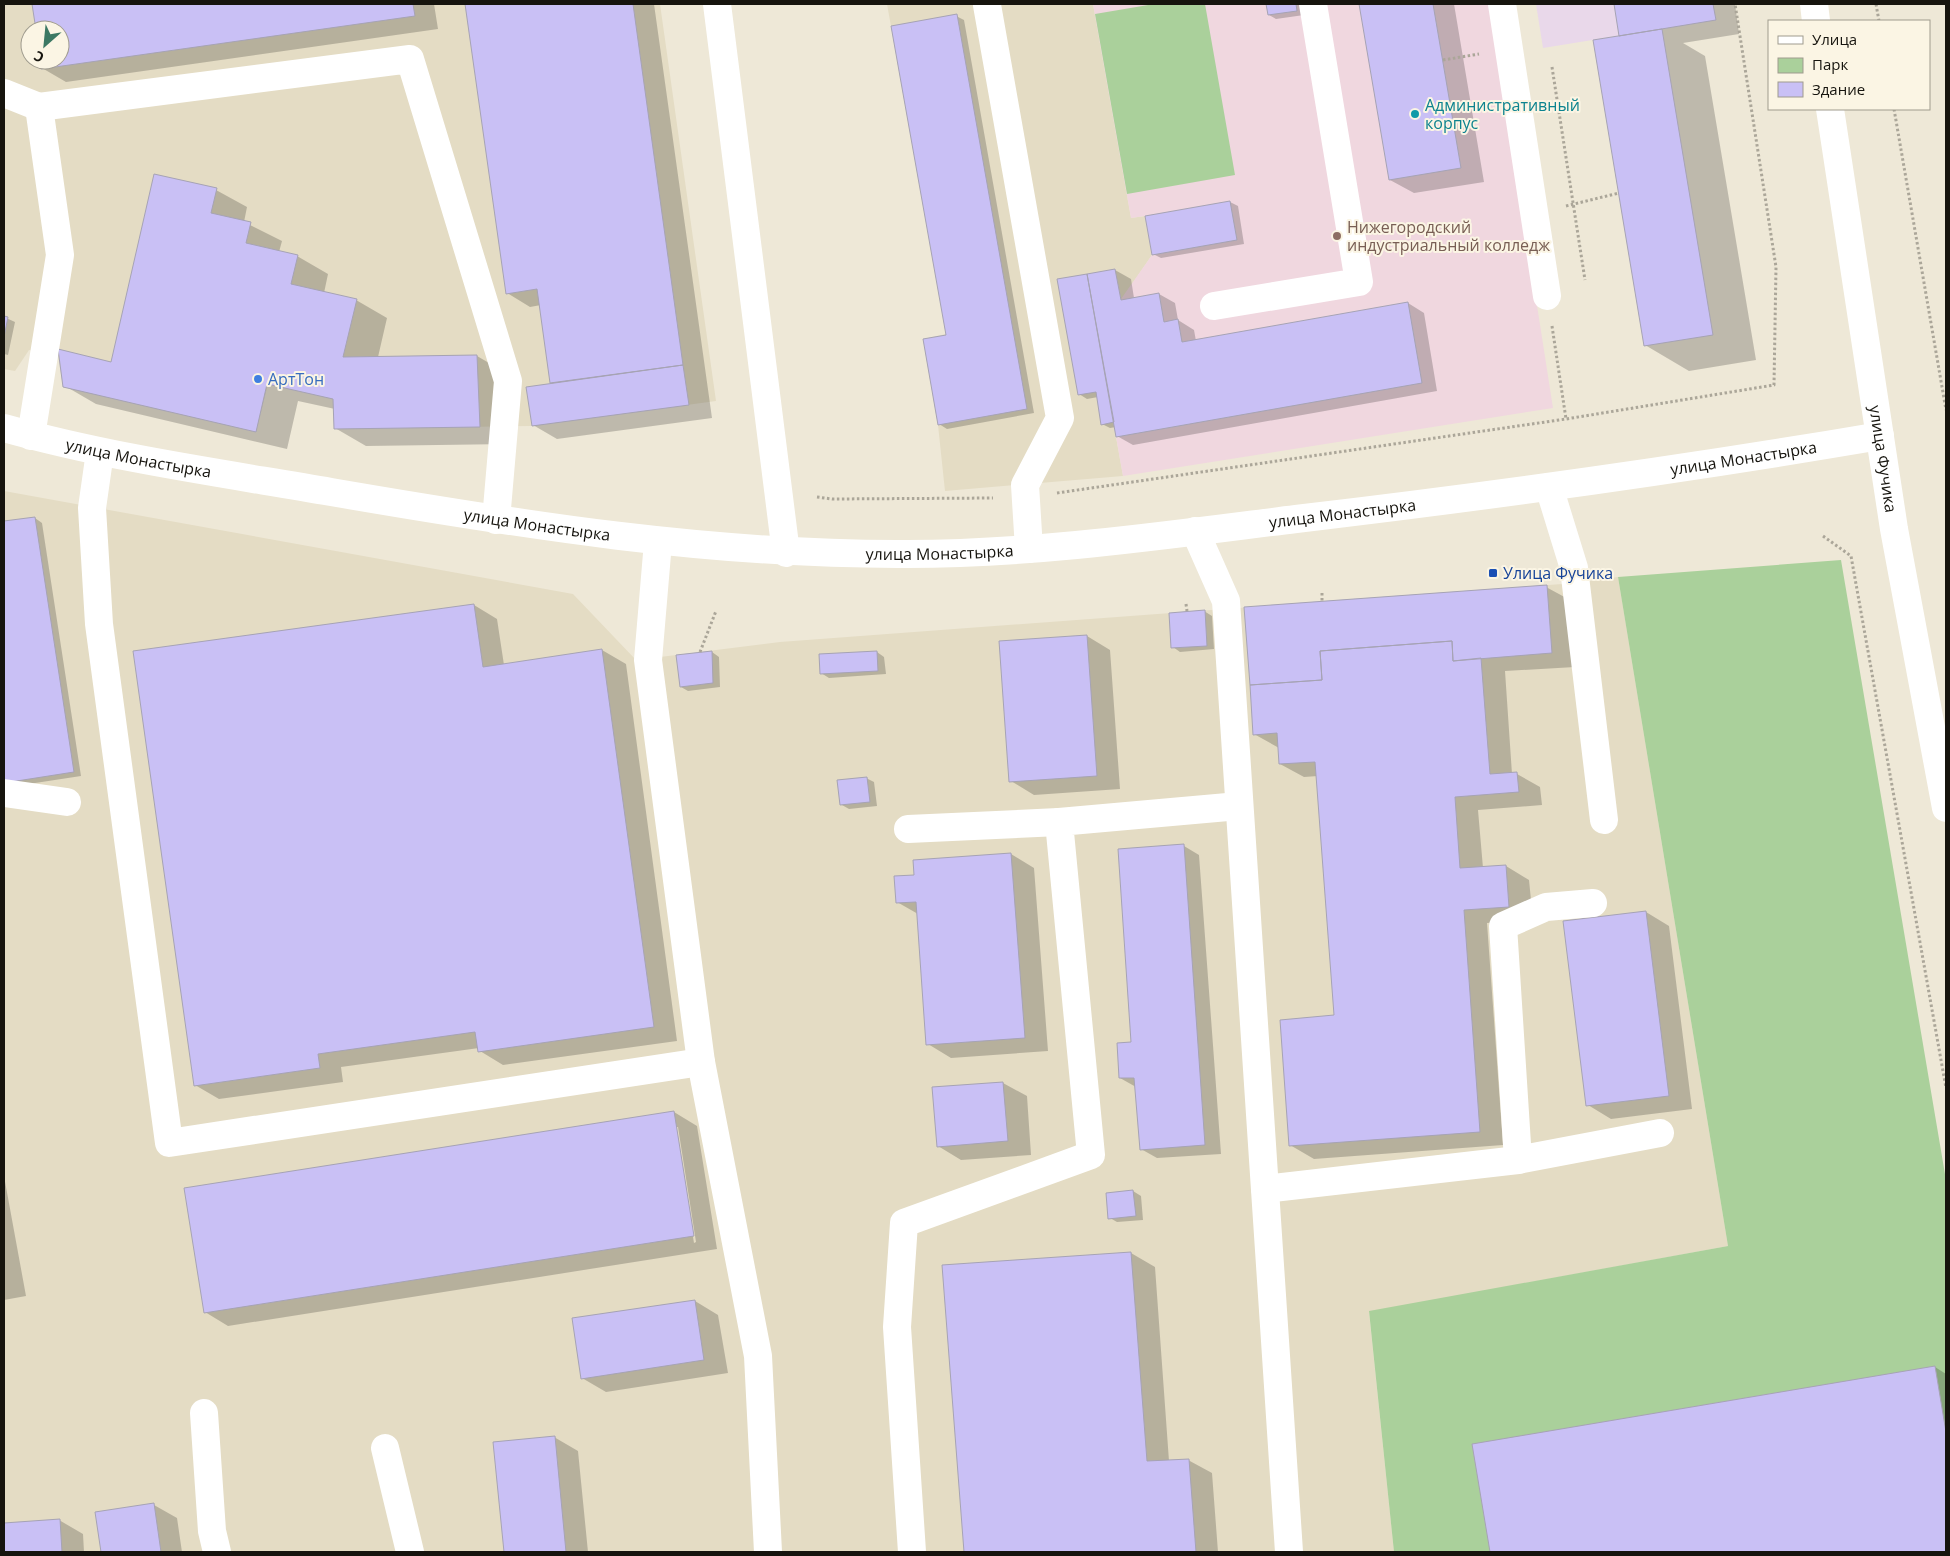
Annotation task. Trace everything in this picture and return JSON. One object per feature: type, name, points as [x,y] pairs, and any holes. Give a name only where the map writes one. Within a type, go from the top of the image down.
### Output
[{"type":"street","points":[[717,4],[786,553]]},
{"type":"street","points":[[1214,306],[1359,282],[1313,4]]},
{"type":"street","points":[[1502,4],[1547,296]]},
{"type":"street","points":[[1814,4],[1816,20]]},
{"type":"street","points":[[987,5],[1060,418],[1024,484],[1029,549]]},
{"type":"street","points":[[4,92],[39,107],[410,59],[508,381],[496,520]]},
{"type":"street","points":[[31,436],[60,255],[39,107]]},
{"type":"street","name":"улица Фучика","points":[[1830,110],[1872,369],[1894,528],[1942,764],[1946,808]]},
{"type":"street","name":"улица Монастырка","points":[[4,428],[100,452],[496,520],[658,542],[786,553],[911,554],[1029,549],[1196,532],[1549,487],[1880,436]]},
{"type":"street","points":[[100,452],[92,508],[100,624],[169,1143],[701,1062]]},
{"type":"street","points":[[1549,487],[1574,568],[1604,820]]},
{"type":"street","points":[[1196,532],[1226,601],[1289,1552]]},
{"type":"street","points":[[658,542],[648,660],[701,1062],[758,1356],[768,1552]]},
{"type":"street","points":[[4,793],[67,802]]},
{"type":"street","points":[[908,829],[1059,822],[1239,806]]},
{"type":"street","points":[[912,1552],[896,1327],[904,1223],[1091,1156],[1059,822]]},
{"type":"street","points":[[1518,1160],[1503,926],[1546,908],[1593,903]]},
{"type":"street","points":[[1265,1190],[1518,1160],[1660,1133]]},
{"type":"street","points":[[204,1414],[212,1531],[218,1552]]},
{"type":"street","points":[[385,1448],[410,1552]]},
{"type":"path","points":[[817,497],[832,499],[1025,498],[1566,419],[1774,386],[1776,267],[1735,4]]},
{"type":"path","points":[[1876,4],[1879,20]]},
{"type":"path","points":[[1443,60],[1483,53]]},
{"type":"path","points":[[1552,67],[1585,280]]},
{"type":"path","points":[[1894,110],[1946,410]]},
{"type":"path","points":[[1535,214],[1619,193]]},
{"type":"path","points":[[1547,296],[1566,419]]},
{"type":"path","points":[[1823,536],[1851,556],[1946,1088]]},
{"type":"path","points":[[1322,593],[1322,602]]},
{"type":"path","points":[[1186,604],[1187,611]]},
{"type":"path","points":[[700,652],[716,610]]},
{"type":"shaded area","points":[[4,4],[660,4],[716,401],[532,426],[334,429],[333,399],[268,384],[256,432],[63,387],[58,356],[29,350],[15,371],[4,369]]},
{"type":"shaded area","points":[[887,4],[1093,4],[1131,218],[1145,216],[1152,255],[1121,300],[1116,437],[1123,476],[945,491],[938,425],[923,339],[946,334]]},
{"type":"shaded area","name":"Нижегородский индустриальный колледж","points":[[1093,4],[1490,4],[1553,408],[1123,476],[1087,274],[1115,269],[1121,299],[1152,255],[1145,216],[1131,218]]},
{"type":"shaded area","points":[[1536,4],[1713,4],[1716,20],[1543,48]]},
{"type":"shaded area","points":[[4,491],[573,594],[636,660],[780,642],[1576,583],[1618,577],[1728,1246],[1369,1312],[1394,1552],[4,1552]]},
{"type":"green space","points":[[1154,4],[1205,4],[1235,175],[1127,194],[1095,14]]},
{"type":"green space","points":[[1841,560],[1946,1180],[1946,1552],[1394,1552],[1369,1311],[1728,1246],[1618,577]]},
{"type":"building","points":[[32,4],[413,4],[415,16],[70,65],[70,20],[34,20]]},
{"type":"building","points":[[465,4],[633,4],[683,365],[550,383],[537,289],[506,294]]},
{"type":"building","points":[[1266,4],[1296,4],[1297,11],[1268,15]]},
{"type":"building","name":"Административный корпус","points":[[1359,4],[1433,4],[1461,168],[1389,180]]},
{"type":"building","points":[[1614,4],[1713,4],[1716,20],[1619,36]]},
{"type":"building","points":[[957,14],[1027,409],[938,425],[923,339],[946,335],[891,26]]},
{"type":"building","points":[[1662,29],[1713,335],[1644,346],[1593,40]]},
{"type":"building","points":[[154,174],[217,188],[211,213],[251,222],[246,243],[298,255],[291,284],[357,299],[343,357],[477,355],[480,427],[334,429],[333,399],[267,384],[256,432],[63,387],[58,349],[111,362]]},
{"type":"building","points":[[1230,201],[1237,240],[1152,255],[1145,216]]},
{"type":"building","points":[[1115,269],[1121,300],[1159,293],[1164,322],[1178,319],[1182,342],[1408,302],[1422,383],[1116,437],[1087,274]]},
{"type":"building","points":[[1087,274],[1114,422],[1101,425],[1096,392],[1078,395],[1057,279]]},
{"type":"building","points":[[4,316],[8,317],[4,337]]},
{"type":"building","points":[[683,365],[689,405],[532,426],[526,387]]},
{"type":"building","points":[[35,517],[74,772],[4,783],[4,521]]},
{"type":"building","points":[[1547,585],[1552,653],[1453,661],[1452,641],[1320,651],[1322,680],[1250,685],[1244,607]]},
{"type":"building","points":[[474,604],[483,667],[602,649],[654,1027],[478,1052],[475,1032],[318,1054],[320,1068],[194,1086],[133,651]]},
{"type":"building","points":[[1205,610],[1207,646],[1171,648],[1169,613]]},
{"type":"building","points":[[1087,635],[1097,776],[1009,782],[999,641]]},
{"type":"building","points":[[1452,641],[1453,661],[1481,658],[1490,774],[1517,772],[1519,792],[1455,797],[1460,868],[1506,865],[1509,907],[1464,910],[1480,1132],[1289,1146],[1280,1020],[1334,1015],[1315,762],[1279,764],[1277,733],[1253,735],[1250,685],[1322,680],[1320,651]]},
{"type":"building","points":[[712,651],[713,683],[680,687],[676,655]]},
{"type":"building","points":[[877,651],[878,671],[820,674],[819,654]]},
{"type":"building","points":[[867,777],[870,802],[840,805],[837,780]]},
{"type":"building","points":[[1184,844],[1205,1145],[1140,1150],[1134,1078],[1119,1078],[1117,1043],[1131,1042],[1118,849]]},
{"type":"building","points":[[1011,853],[1025,1038],[926,1045],[916,902],[896,903],[894,876],[914,875],[913,860]]},
{"type":"building","points":[[1646,911],[1669,1096],[1586,1106],[1563,921]]},
{"type":"building","points":[[1003,1082],[1008,1141],[937,1147],[932,1087]]},
{"type":"building","points":[[674,1111],[694,1236],[204,1313],[184,1188]]},
{"type":"building","points":[[1133,1190],[1136,1216],[1108,1219],[1106,1193]]},
{"type":"building","points":[[1131,1252],[1147,1461],[1189,1459],[1196,1552],[964,1552],[942,1265]]},
{"type":"building","points":[[695,1300],[704,1360],[581,1379],[572,1318]]},
{"type":"building","points":[[1935,1366],[1946,1432],[1946,1552],[1490,1552],[1472,1444]]},
{"type":"building","points":[[555,1436],[566,1552],[504,1552],[493,1442]]},
{"type":"building","points":[[154,1503],[161,1552],[101,1552],[95,1512]]},
{"type":"building","points":[[60,1519],[62,1552],[4,1552],[4,1523]]},
{"type":"place","name":"Административный корпус","points":[[1415,114]]},
{"type":"place","name":"Нижегородский индустриальный колледж","points":[[1337,236]]},
{"type":"place","name":"АртТон","points":[[258,379]]},
{"type":"place","name":"Улица Фучика","points":[[1493,573]]}]
